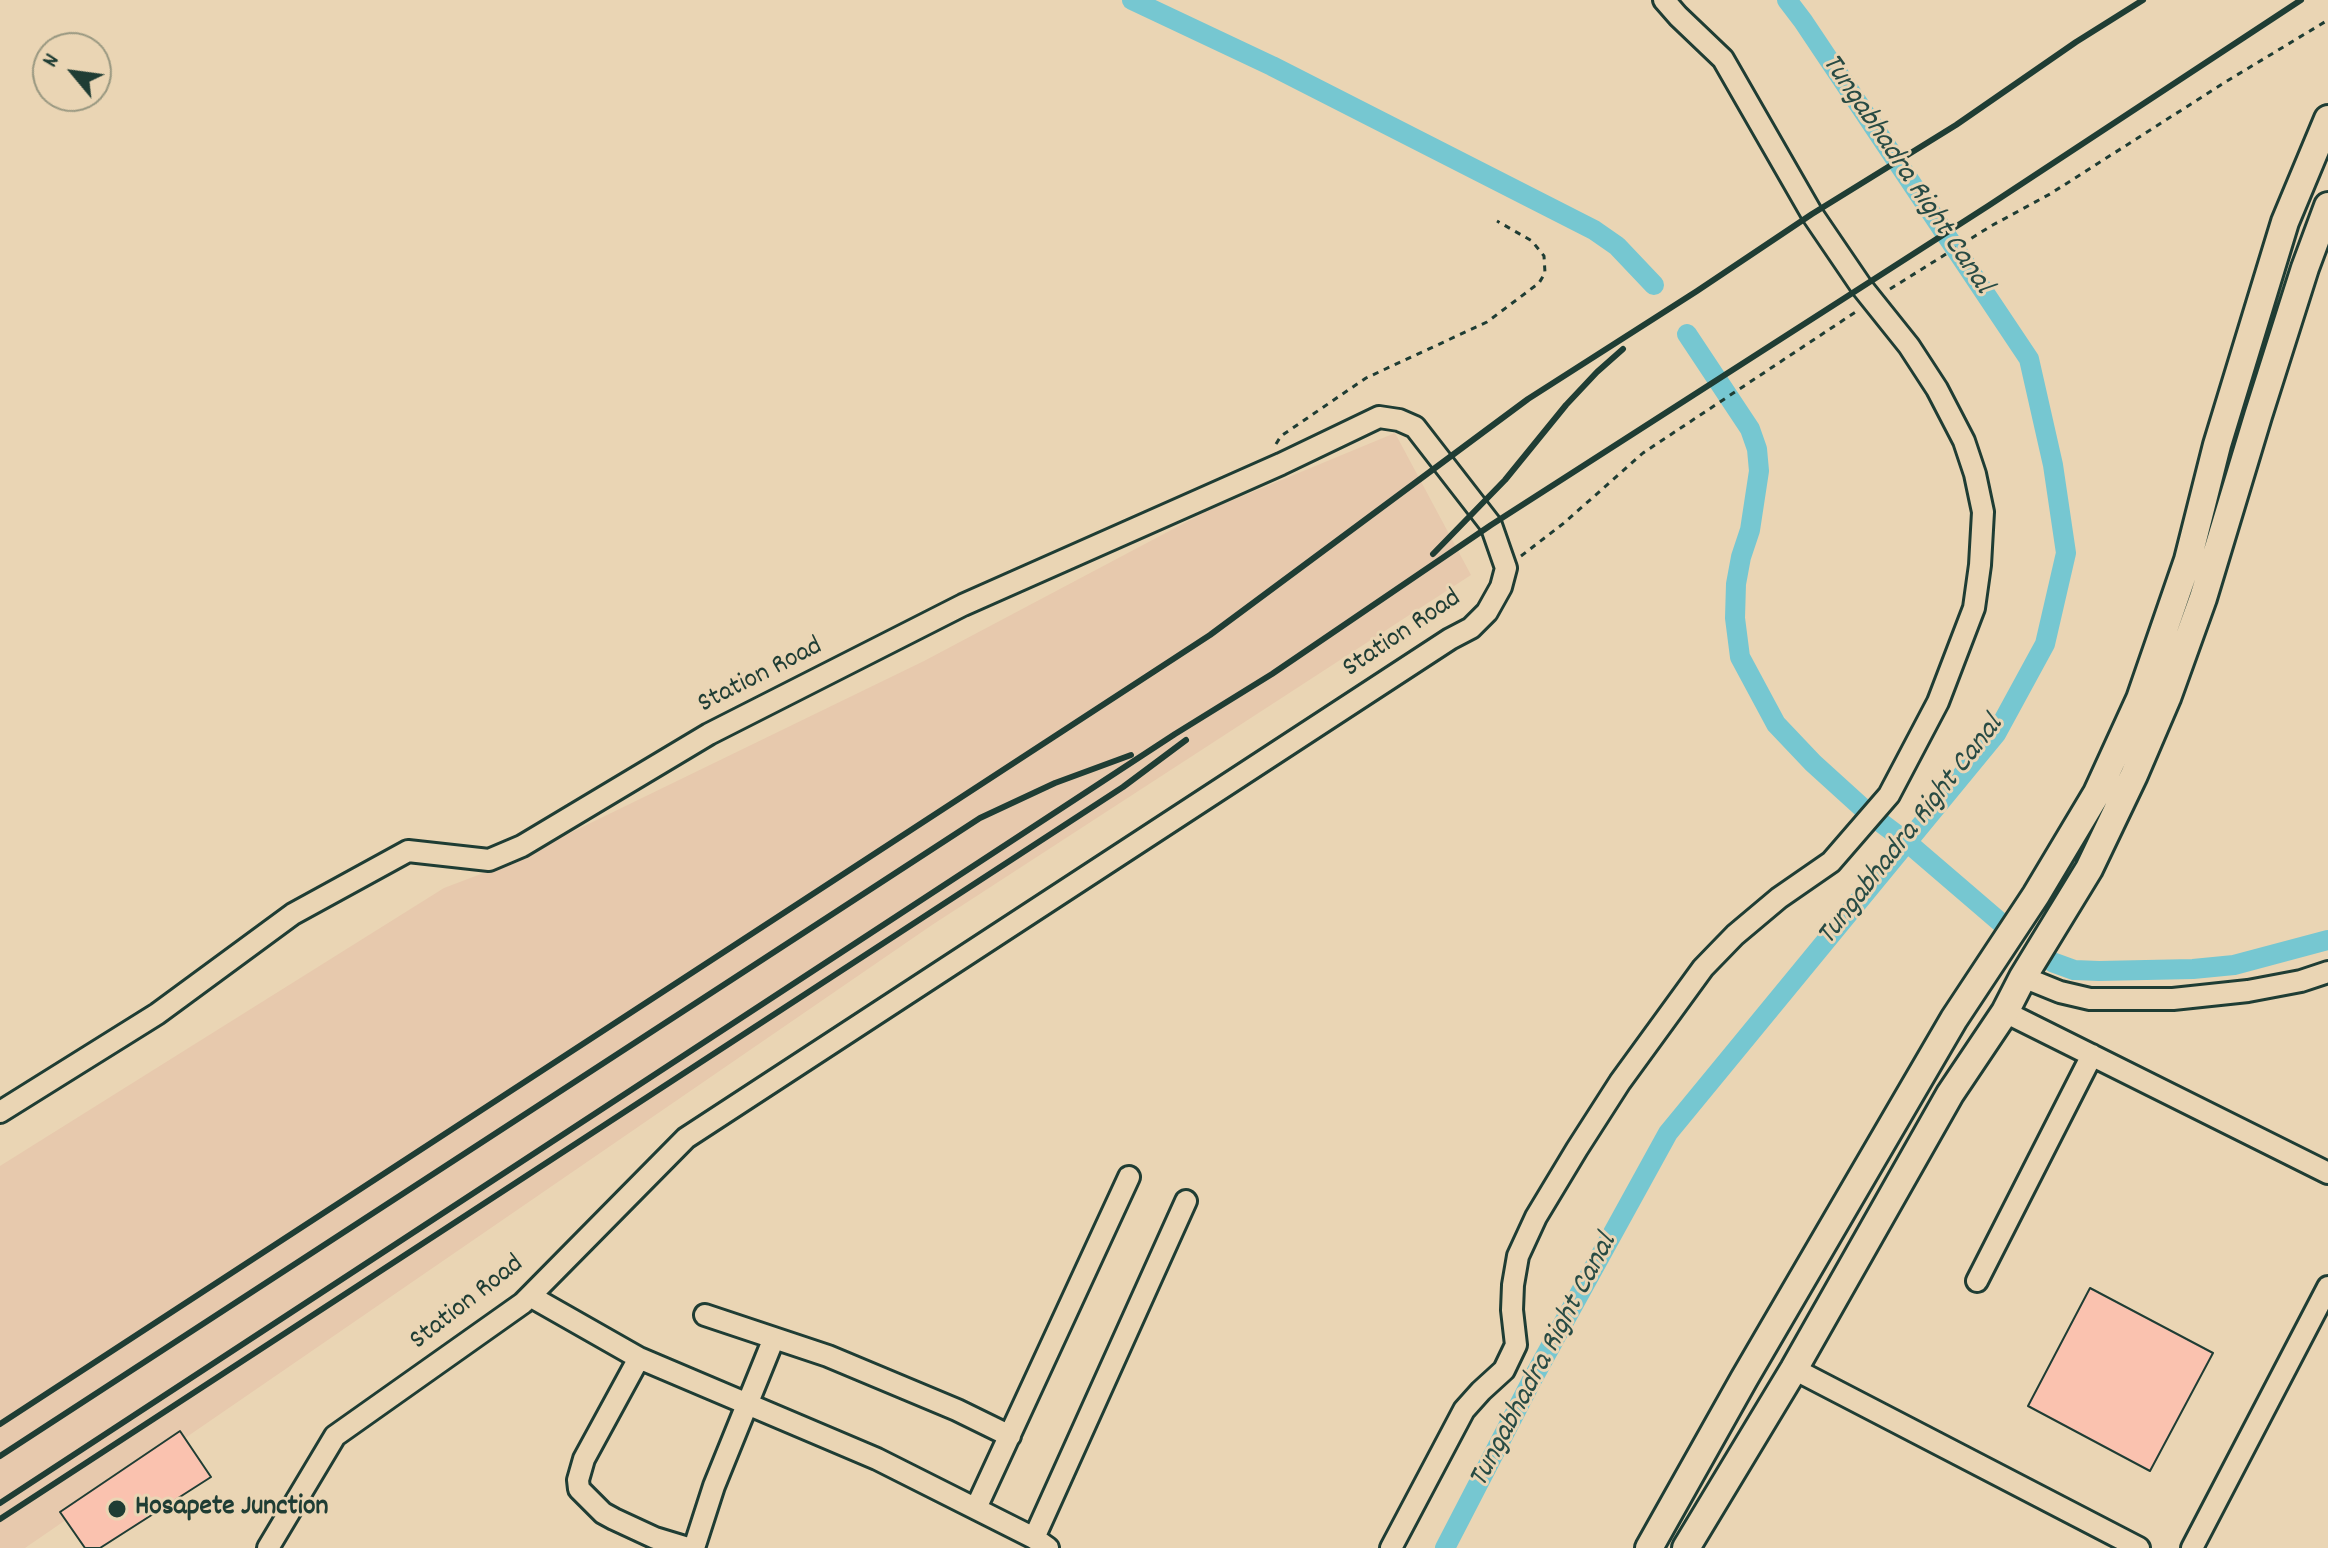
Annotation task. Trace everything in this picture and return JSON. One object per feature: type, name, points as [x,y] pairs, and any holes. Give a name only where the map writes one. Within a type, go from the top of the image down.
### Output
[{"type":"main road","points":[[1649,1548],[1954,1019],[2036,895],[2097,793],[2140,699],[2179,588],[2217,445],[2285,222],[2328,119]]},
{"type":"main road","points":[[1686,1548],[1794,1369],[1950,1094],[2005,1012],[2089,869],[2134,775],[2167,698],[2203,598],[2305,268],[2328,206]]},
{"type":"street","points":[[1391,1548],[1464,1410],[1504,1370],[1510,1359],[1516,1345],[1512,1310],[1518,1256],[1536,1217],[1577,1149],[1620,1082],[1703,968],[1735,935],[1779,898],[1831,862],[1889,795],[1938,702],[1974,608],[1983,512],[1964,441],[1937,389],[1909,346],[1861,286],[1812,214],[1723,59],[1664,0]]},
{"type":"street","name":"Station Road","points":[[0,1112],[157,1014],[293,914],[408,851],[489,860],[522,846],[709,734],[963,605],[1281,464],[1379,417],[1399,420],[1415,427],[1491,525],[1506,568],[1501,587],[1487,612],[1471,628],[686,1138],[523,1303],[335,1436],[268,1548]]},
{"type":"street","points":[[2023,977],[2060,992],[2090,999],[2173,999],[2248,991],[2301,981],[2328,972]]},
{"type":"street","points":[[2005,1012],[2328,1173]]},
{"type":"street","points":[[1977,1281],[2092,1055]]},
{"type":"street","points":[[976,1508],[1129,1177]]},
{"type":"street","points":[[530,1296],[639,1358],[877,1459],[1041,1543],[1186,1201]]},
{"type":"street","points":[[2192,1548],[2328,1287]]},
{"type":"street","points":[[705,1315],[855,1367],[1010,1436]]},
{"type":"street","points":[[639,1358],[584,1459],[578,1480],[579,1489],[603,1513],[614,1519],[655,1538],[691,1548],[774,1338]]},
{"type":"street","points":[[1794,1369],[2139,1548]]},
{"type":"path","points":[[1881,295],[1991,226],[2050,194],[2328,20]]},
{"type":"path","points":[[1281,464],[1276,444],[1281,436],[1314,412],[1366,378],[1487,322],[1539,283],[1545,273],[1544,256],[1532,241],[1497,221]]},
{"type":"path","points":[[1506,568],[1555,531],[1643,453],[1857,311]]},
{"type":"shaded area","points":[[1395,433],[1471,575],[932,925],[25,1548],[0,1548],[0,1166],[444,888],[502,866],[924,661],[1209,510]]},
{"type":"building","points":[[2090,1288],[2213,1353],[2150,1471],[2028,1406]]},
{"type":"building","points":[[180,1431],[211,1477],[100,1548],[85,1548],[60,1512]]},
{"type":"waterway","points":[[1132,0],[1272,66],[1594,230],[1617,246],[1654,285]]},
{"type":"waterway","name":"Tungabhadra Right Canal","points":[[1445,1548],[1532,1380],[1668,1133],[1996,734],[2045,644],[2066,553],[2053,465],[2029,359],[1787,0]]},
{"type":"waterway","points":[[1687,334],[1750,429],[1757,449],[1759,471],[1750,530],[1736,584],[1735,618],[1740,657],[1776,724],[1867,812]]},
{"type":"waterway","points":[[1880,822],[2007,928]]},
{"type":"waterway","points":[[2052,962],[2074,970],[2193,969],[2234,965],[2328,940]]},
{"type":"railway","points":[[0,1424],[1210,635],[1528,399],[1812,214],[1956,125],[2143,0]]},
{"type":"railway","points":[[0,1503],[1175,734],[1272,674],[1491,525],[1988,206],[2301,0]]},
{"type":"railway","points":[[1433,554],[1505,480],[1566,405],[1623,349]]},
{"type":"railway","points":[[0,1519],[1123,787],[1186,740]]},
{"type":"railway","points":[[0,1456],[980,818],[1055,783],[1131,755]]},
{"type":"place","name":"Hosapete Junction","points":[[117,1509]]}]
